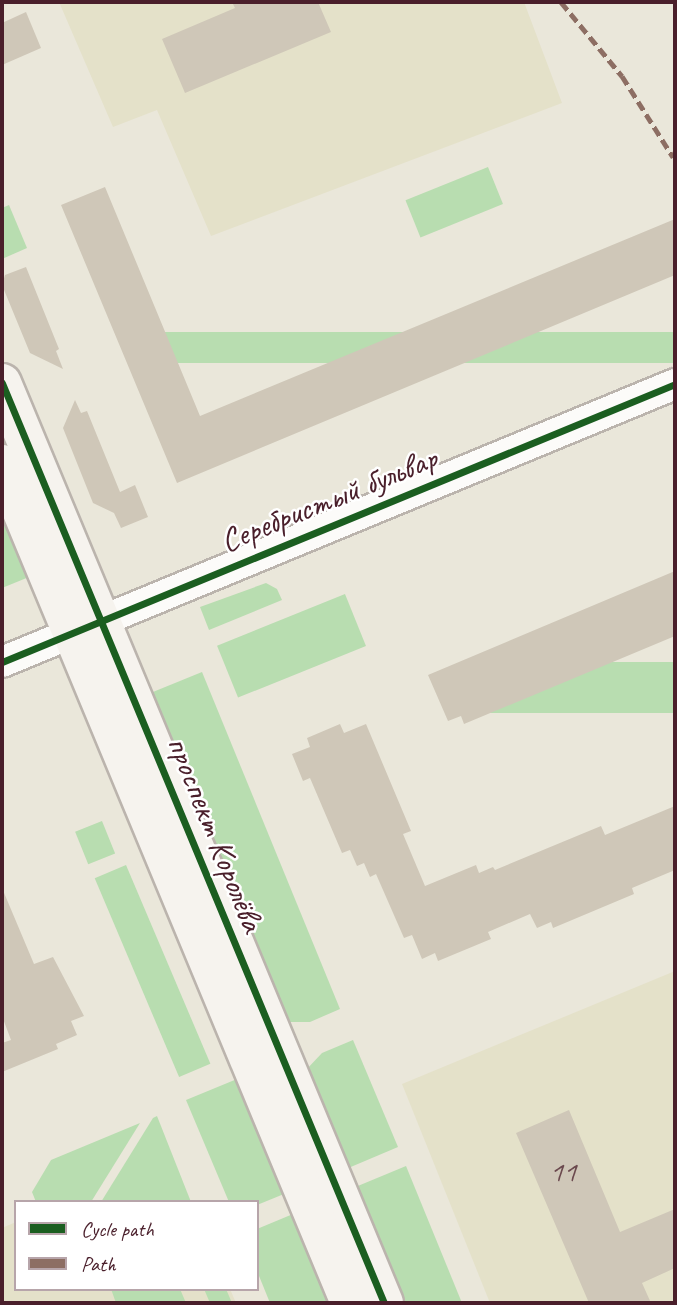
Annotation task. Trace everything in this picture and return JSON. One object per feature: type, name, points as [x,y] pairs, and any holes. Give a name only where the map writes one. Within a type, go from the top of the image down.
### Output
[{"type":"street","name":"проспект Королёва","points":[[2,383],[86,627],[349,1303]]},
{"type":"street","name":"Серебристый бульвар","points":[[2,662],[675,384]]},
{"type":"street","name":"проспект Королёва","points":[[2,464],[86,627],[384,1303]]},
{"type":"shaded area","points":[[59,2],[524,2],[562,103],[211,236],[157,110],[113,127]]},
{"type":"shaded area","points":[[675,971],[675,1303],[490,1303],[402,1084]]},
{"type":"shaded area","points":[[14,1223],[14,1291],[231,1291],[236,1303],[2,1303],[2,1228]]},
{"type":"green space","points":[[488,167],[503,204],[420,237],[405,200]]},
{"type":"green space","points":[[9,205],[27,248],[2,259],[2,208]]},
{"type":"green space","points":[[146,332],[675,332],[675,363],[146,363]]},
{"type":"green space","points":[[2,516],[29,577],[2,588]]},
{"type":"green space","points":[[266,583],[277,589],[282,600],[209,630],[200,607]]},
{"type":"green space","points":[[345,594],[366,646],[238,698],[217,646]]},
{"type":"green space","points":[[462,662],[675,662],[675,713],[462,713]]},
{"type":"green space","points":[[202,672],[340,1009],[310,1022],[286,1022],[148,694]]},
{"type":"green space","points":[[102,821],[115,853],[88,864],[75,832]]},
{"type":"green space","points":[[126,865],[210,1064],[179,1077],[95,878]]},
{"type":"green space","points":[[353,1040],[398,1147],[346,1169],[305,1071],[322,1053]]},
{"type":"green space","points":[[237,1079],[284,1194],[259,1204],[259,1200],[228,1200],[186,1100]]},
{"type":"green space","points":[[157,1116],[190,1200],[102,1200],[153,1118]]},
{"type":"green space","points":[[140,1123],[92,1200],[35,1200],[32,1192],[51,1160]]},
{"type":"green space","points":[[406,1166],[462,1303],[402,1303],[353,1188]]},
{"type":"green space","points":[[293,1214],[329,1303],[270,1303],[259,1276],[259,1228]]},
{"type":"green space","points":[[112,1291],[181,1291],[186,1303],[116,1303]]},
{"type":"green space","points":[[205,1291],[227,1291],[232,1303],[210,1303]]},
{"type":"building","points":[[232,2],[318,2],[331,32],[185,93],[162,39],[235,8]]},
{"type":"building","points":[[26,12],[41,48],[2,65],[2,23]]},
{"type":"building","points":[[105,187],[200,416],[675,219],[675,275],[177,483],[61,205]]},
{"type":"building","points":[[26,267],[59,349],[56,351],[63,369],[30,353],[2,285],[5,275]]},
{"type":"building","points":[[75,400],[81,413],[87,411],[120,492],[135,485],[148,517],[121,528],[114,513],[93,503],[63,428]]},
{"type":"building","points":[[675,571],[675,636],[464,724],[461,716],[448,721],[428,675]]},
{"type":"building","points":[[340,724],[344,733],[366,724],[411,831],[403,834],[425,886],[476,865],[479,873],[493,867],[495,870],[601,826],[605,835],[675,806],[675,870],[632,888],[634,894],[553,928],[551,922],[537,928],[530,914],[488,932],[491,939],[438,961],[435,953],[422,959],[412,935],[404,938],[376,874],[370,877],[364,863],[357,866],[350,850],[342,853],[310,778],[303,781],[292,754],[310,747],[307,738]]},
{"type":"building","points":[[2,888],[34,964],[53,957],[84,1016],[71,1021],[77,1035],[56,1044],[58,1049],[2,1072],[2,1043],[11,1040],[2,1016]]},
{"type":"building","points":[[569,1110],[620,1232],[675,1209],[675,1268],[642,1283],[651,1303],[589,1303],[516,1133]]},
{"type":"marked path","points":[[561,2],[622,76],[673,157]]},
{"type":"cycle path","points":[[2,383],[384,1303]]},
{"type":"cycle path","points":[[2,662],[675,384]]}]
